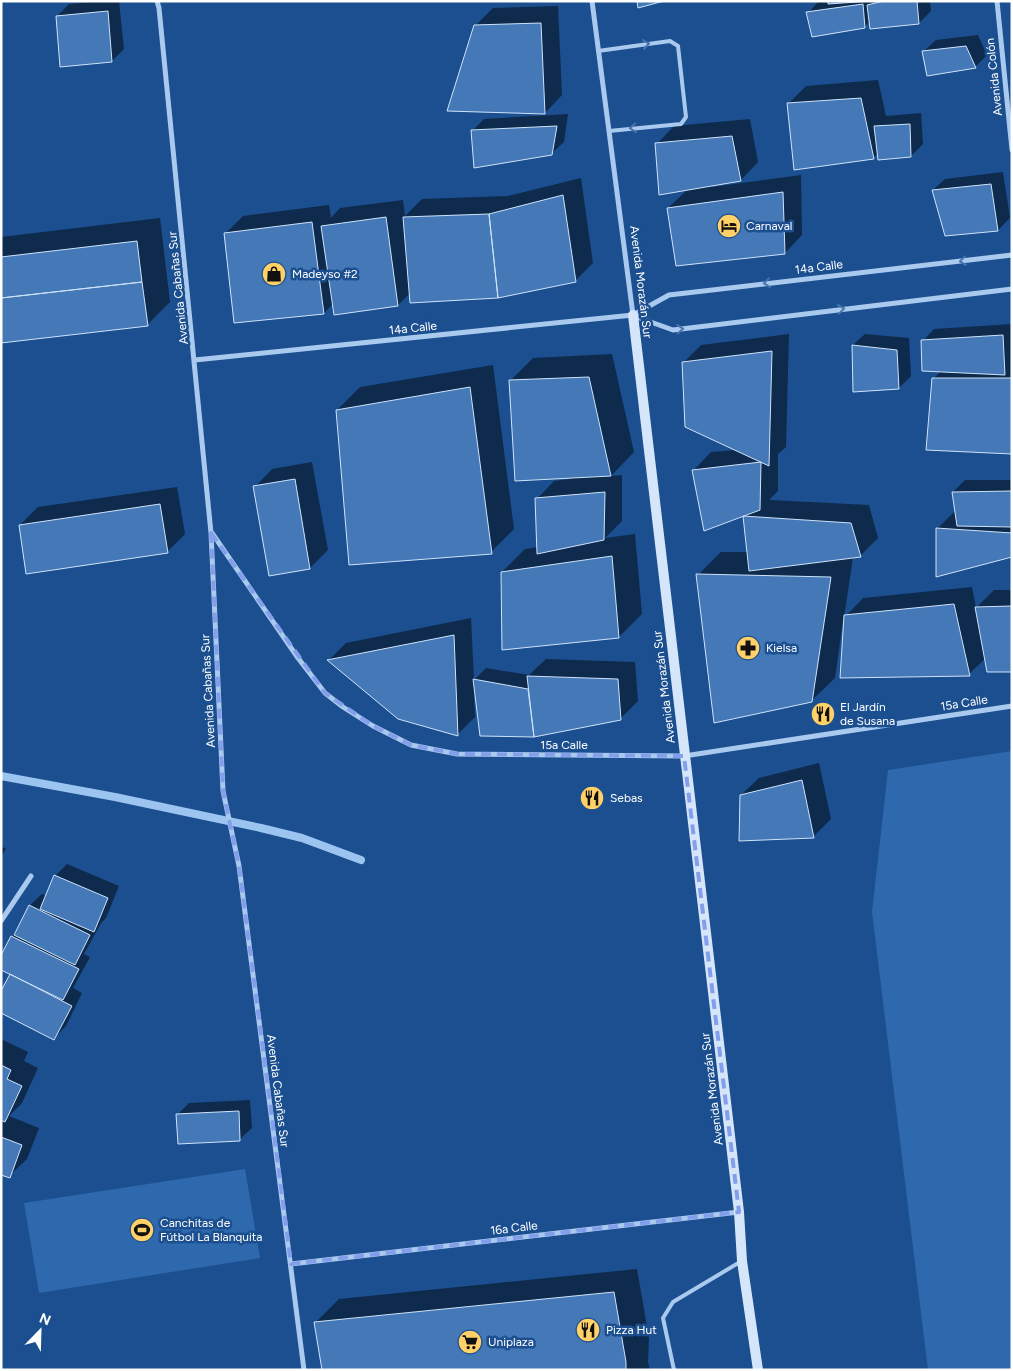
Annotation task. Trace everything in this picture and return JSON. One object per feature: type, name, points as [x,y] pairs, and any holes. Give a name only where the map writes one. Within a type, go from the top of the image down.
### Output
[{"type":"street","name":"Avenida Cabañas Sur","points":[[157,1],[195,360],[211,533],[223,791],[239,866],[304,1370]]},
{"type":"street","name":"Avenida Cabañas Sur","points":[[159,8],[161,1]]},
{"type":"street","name":"Avenida Morazán Sur","points":[[592,1],[634,315],[684,756],[740,1212],[742,1261],[758,1370]]},
{"type":"street","name":"Avenida Colón","points":[[997,1],[1012,150]]},
{"type":"street","name":"14a Calle","points":[[195,360],[634,315],[669,294],[1012,255]]},
{"type":"street","name":"14a Calle","points":[[634,315],[673,330],[1012,289]]},
{"type":"street","name":"15a Calle","points":[[211,533],[298,658],[325,693],[373,726],[411,744],[457,754],[684,756],[1012,706]]},
{"type":"street","points":[[1,921],[31,876]]},
{"type":"street","name":"16a Calle","points":[[291,1264],[740,1212]]},
{"type":"lane","points":[[598,51],[670,41],[678,46],[685,121],[681,124],[609,131]]},
{"type":"lane","points":[[674,1370],[662,1318],[673,1302],[742,1261]]},
{"type":"highlighted area","points":[[211,533],[325,693],[373,726],[411,745],[457,754],[684,756],[739,1212],[291,1264],[239,866],[223,791]]},
{"type":"shaded area","points":[[1012,751],[1012,1370],[928,1370],[872,912],[888,770]]},
{"type":"shaded area","name":"Canchitas de Fútbol La Blanquita","points":[[245,1169],[260,1258],[39,1293],[24,1203]]},
{"type":"building","points":[[637,1],[664,1],[638,8]]},
{"type":"building","points":[[828,1],[872,1],[828,4]]},
{"type":"building","points":[[884,1],[917,1],[919,24],[870,29],[867,5]]},
{"type":"building","points":[[863,4],[865,28],[812,37],[806,12]]},
{"type":"building","points":[[108,11],[112,62],[60,67],[56,16]]},
{"type":"building","points":[[541,23],[545,114],[447,111],[474,25]]},
{"type":"building","points":[[966,46],[976,68],[927,76],[922,51]]},
{"type":"building","points":[[861,98],[874,159],[794,170],[787,103]]},
{"type":"building","points":[[910,124],[911,157],[878,160],[874,126]]},
{"type":"building","points":[[557,126],[552,155],[474,168],[471,130]]},
{"type":"building","points":[[732,136],[741,181],[659,195],[655,143]]},
{"type":"building","points":[[991,184],[998,231],[945,236],[932,190]]},
{"type":"building","points":[[783,192],[785,254],[676,266],[667,208]]},
{"type":"building","points":[[563,195],[576,282],[498,298],[489,214]]},
{"type":"building","points":[[489,214],[498,298],[410,303],[403,217]]},
{"type":"building","points":[[386,217],[398,306],[334,315],[321,226]]},
{"type":"building","name":"Madeyso #2","points":[[312,222],[324,314],[234,323],[224,233]]},
{"type":"building","points":[[137,241],[142,282],[1,298],[1,257]]},
{"type":"building","points":[[142,282],[148,326],[1,343],[1,298]]},
{"type":"building","points":[[1003,335],[1005,375],[922,371],[921,340]]},
{"type":"building","points":[[852,345],[897,350],[899,389],[853,392]]},
{"type":"building","points":[[772,351],[769,466],[685,427],[682,362]]},
{"type":"building","points":[[589,377],[611,476],[515,481],[509,380]]},
{"type":"building","points":[[932,378],[1012,378],[1012,454],[926,450]]},
{"type":"building","points":[[470,387],[492,554],[349,565],[336,410]]},
{"type":"building","points":[[761,462],[760,510],[704,531],[692,470]]},
{"type":"building","points":[[295,479],[310,569],[269,576],[253,486]]},
{"type":"building","points":[[1012,491],[1012,527],[957,526],[952,492]]},
{"type":"building","points":[[605,492],[604,540],[537,554],[535,498]]},
{"type":"building","points":[[160,504],[168,553],[26,574],[19,525]]},
{"type":"building","points":[[743,516],[851,523],[861,557],[749,571]]},
{"type":"building","points":[[936,528],[1012,533],[1012,557],[936,577]]},
{"type":"building","points":[[612,556],[619,638],[502,650],[501,572]]},
{"type":"building","points":[[696,574],[831,577],[812,702],[714,723]]},
{"type":"building","points":[[954,604],[970,676],[840,678],[844,615]]},
{"type":"building","points":[[1012,606],[1012,672],[987,672],[975,607]]},
{"type":"building","points":[[454,635],[458,736],[398,719],[327,660]]},
{"type":"building","points":[[527,676],[618,679],[621,720],[534,737]]},
{"type":"building","points":[[473,679],[528,689],[534,737],[480,736]]},
{"type":"building","points":[[802,780],[814,838],[739,841],[740,795]]},
{"type":"building","points":[[54,875],[108,898],[94,932],[40,909]]},
{"type":"building","points":[[29,905],[90,935],[75,965],[14,935]]},
{"type":"building","points":[[11,936],[79,969],[63,1000],[1,970],[1,955]]},
{"type":"building","points":[[10,974],[72,1006],[54,1040],[1,1013],[1,991]]},
{"type":"building","points":[[1,1065],[11,1070],[7,1079],[22,1086],[5,1122],[1,1120]]},
{"type":"building","points":[[239,1111],[240,1141],[178,1144],[176,1114]]},
{"type":"building","points":[[1,1137],[22,1145],[10,1178],[1,1175]]},
{"type":"building","name":"Uniplaza","points":[[614,1292],[626,1370],[322,1370],[314,1322]]},
{"type":"waterway","points":[[1,776],[115,797],[261,828],[302,838],[361,860]]},
{"type":"place","name":"Carnaval","points":[[729,226]]},
{"type":"place","name":"Madeyso #2","points":[[274,274]]},
{"type":"place","name":"Kielsa","points":[[748,648]]},
{"type":"place","name":"El Jardín de Susana","points":[[823,714]]},
{"type":"place","name":"Sebas","points":[[592,798]]},
{"type":"place","name":"Canchitas de Fútbol La Blanquita","points":[[142,1230]]},
{"type":"place","name":"Pizza Hut","points":[[588,1330]]},
{"type":"place","name":"Uniplaza","points":[[470,1342]]}]
